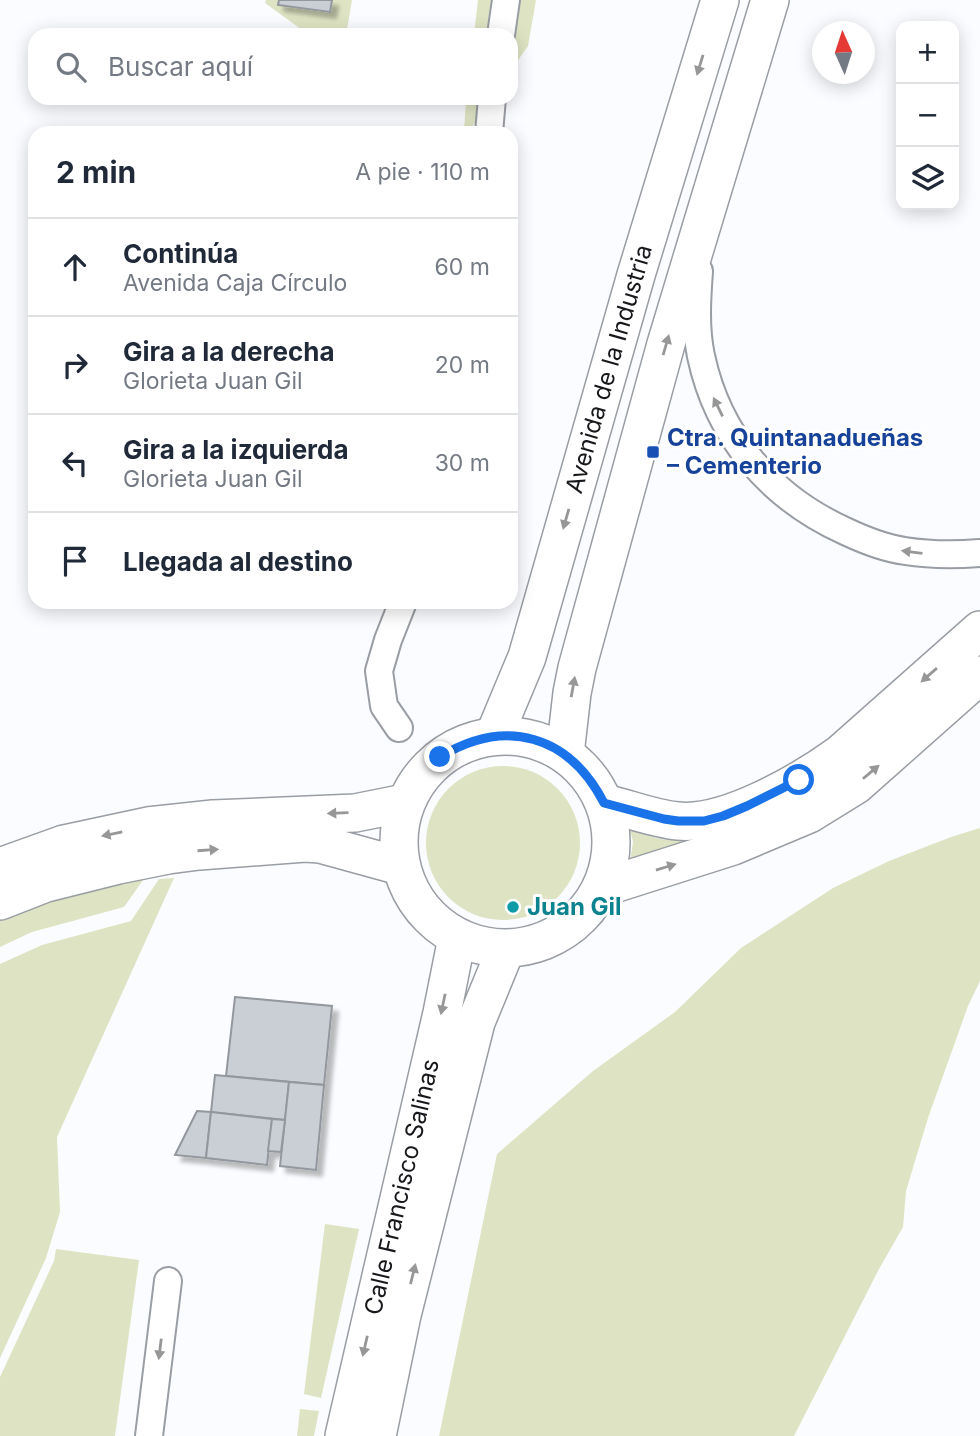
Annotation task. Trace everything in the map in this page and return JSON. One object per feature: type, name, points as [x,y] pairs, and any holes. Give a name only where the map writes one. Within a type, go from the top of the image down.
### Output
[{"type":"main road","name":"Avenida de la Industria","points":[[494,736],[527,657],[636,275],[720,0]]},
{"type":"main road","name":"Avenida de la Industria","points":[[565,754],[580,655],[666,344],[766,15]]},
{"type":"main road","points":[[604,803],[664,819],[693,822],[723,816],[766,797],[840,754],[980,630]]},
{"type":"main road","points":[[601,888],[733,846],[809,814],[856,785],[980,675]]},
{"type":"main road","points":[[494,736],[519,737],[543,743],[565,754],[594,784],[604,803],[611,831],[610,860],[601,888],[589,908],[572,925],[552,938],[530,946],[506,949],[481,946],[457,938],[437,925],[421,908],[408,888],[400,866],[398,834],[405,803],[414,786],[440,757],[475,740],[494,736]]},
{"type":"main road","points":[[0,867],[64,844],[148,826],[355,813],[405,803]]},
{"type":"main road","points":[[0,901],[58,880],[118,865],[198,851],[320,844],[400,866]]},
{"type":"main road","name":"Calle Francisco Salinas","points":[[345,1436],[457,938]]},
{"type":"main road","name":"Calle Francisco Salinas","points":[[377,1436],[402,1315],[477,1022],[506,949]]},
{"type":"street","points":[[501,28],[506,0]]},
{"type":"street","name":"Avenida de la Industria","points":[[766,15],[700,259],[697,315],[699,342],[714,400],[740,448],[766,478],[797,505],[829,524],[882,546],[904,551],[936,555],[980,553]]},
{"type":"street","points":[[490,126],[491,105]]},
{"type":"street","points":[[399,728],[384,706],[379,671],[400,609]]},
{"type":"street","points":[[149,1436],[168,1281]]},
{"type":"green space","points":[[266,0],[352,0],[347,28],[299,28],[265,3]]},
{"type":"green space","points":[[478,0],[536,0],[528,46],[518,60],[518,28],[475,28]]},
{"type":"green space","points":[[466,105],[487,105],[473,126],[464,126]]},
{"type":"green space","points":[[503,766],[532,772],[557,789],[574,814],[580,843],[574,872],[557,897],[532,914],[503,920],[474,914],[449,897],[432,872],[426,843],[432,814],[449,789],[474,772]]},
{"type":"green space","points":[[980,828],[980,981],[968,1006],[928,1118],[906,1191],[903,1227],[794,1436],[439,1436],[497,1154],[593,1071],[675,1012],[741,948],[833,888],[889,861]]},
{"type":"green space","points":[[630,829],[668,840],[719,829],[720,835],[647,853],[630,862],[633,842]]},
{"type":"green space","points":[[148,873],[124,907],[32,932],[0,947],[0,915]]},
{"type":"green space","points":[[174,878],[57,1137],[60,1212],[46,1258],[0,1358],[0,964],[42,945],[131,921],[159,879]]},
{"type":"green space","points":[[325,1224],[359,1229],[321,1398],[304,1394]]},
{"type":"green space","points":[[56,1249],[139,1260],[115,1436],[0,1436],[0,1377],[54,1261]]},
{"type":"green space","points":[[300,1409],[319,1411],[314,1436],[297,1436]]},
{"type":"building","points":[[279,0],[332,0],[330,12],[278,5]]},
{"type":"building","points":[[235,997],[332,1006],[324,1085],[226,1076]]},
{"type":"building","points":[[215,1075],[289,1082],[285,1120],[211,1112]]},
{"type":"building","points":[[289,1082],[324,1085],[316,1170],[280,1166]]},
{"type":"building","points":[[197,1111],[211,1112],[206,1158],[175,1155]]},
{"type":"building","points":[[211,1112],[272,1119],[267,1165],[206,1158]]},
{"type":"building","points":[[272,1119],[285,1120],[281,1152],[268,1151]]},
{"type":"place","name":"Ctra. Quintanadueñas – Cementerio","points":[[653,452]]},
{"type":"place","name":"Juan Gil","points":[[513,907]]},
{"type":"route","points":[[440,757],[456,747],[494,736],[519,737],[543,743],[565,754],[581,768],[604,803],[664,819],[693,822],[723,816],[799,780]]}]
